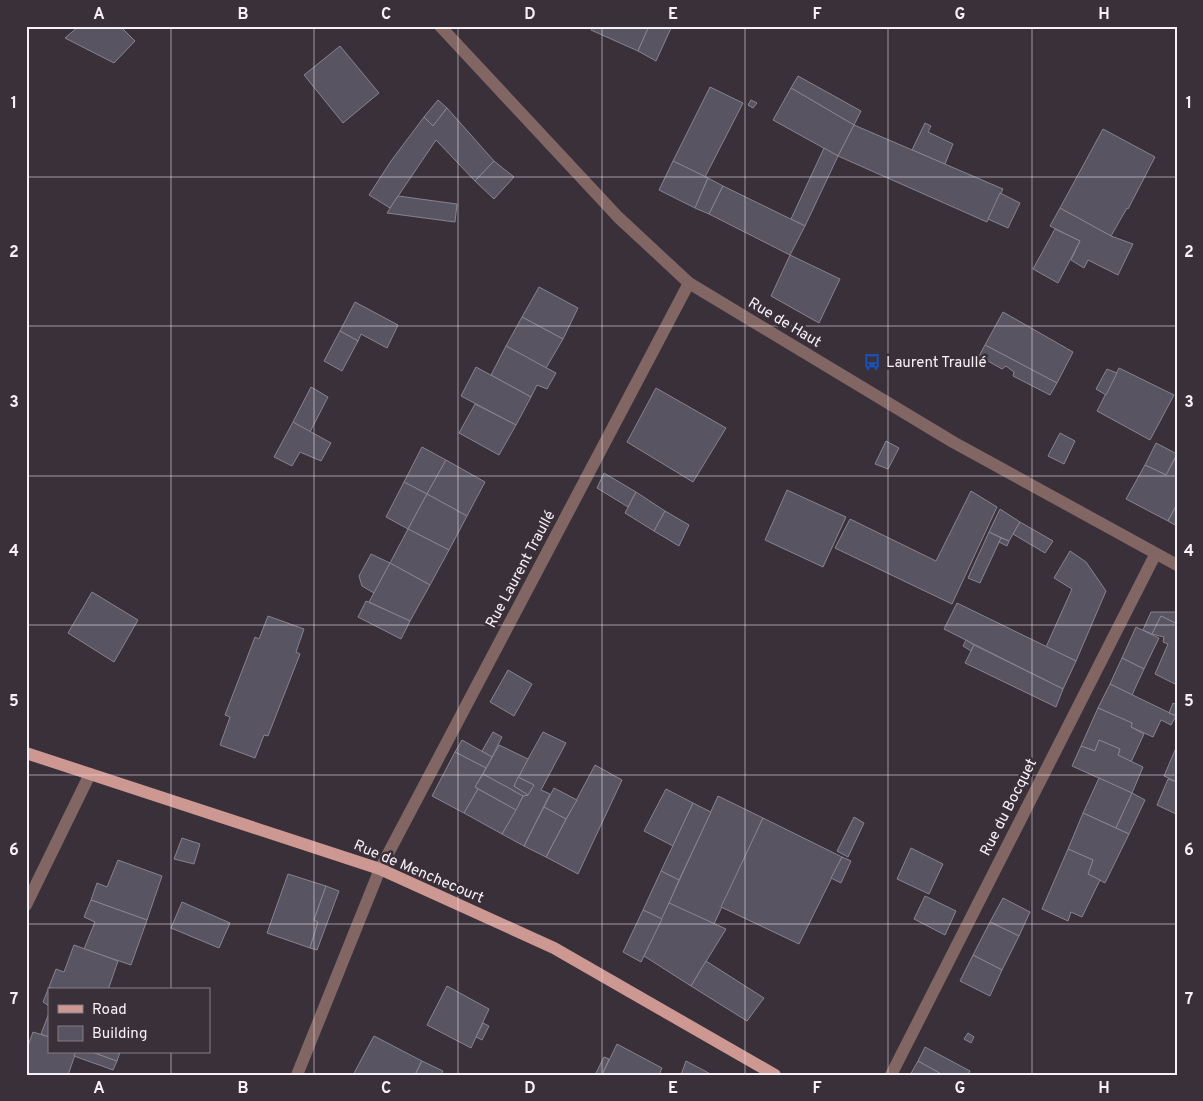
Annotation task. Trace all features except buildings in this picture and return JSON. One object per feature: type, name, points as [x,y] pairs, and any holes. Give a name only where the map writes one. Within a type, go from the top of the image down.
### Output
[{"type":"main road","name":"Rue de Menchecourt","points":[[26,752],[380,869],[554,948],[775,1075]]},
{"type":"street","name":"Rue de Haut","points":[[440,26],[618,217],[689,283],[953,442],[1177,566]]},
{"type":"street","name":"Rue Laurent Traullé","points":[[297,1075],[380,869],[689,283]]},
{"type":"street","name":"Rue du Bocquet","points":[[891,1075],[1155,555]]},
{"type":"street","points":[[26,905],[90,774]]},
{"type":"place","name":"Laurent Traullé","points":[[872,362]]}]
